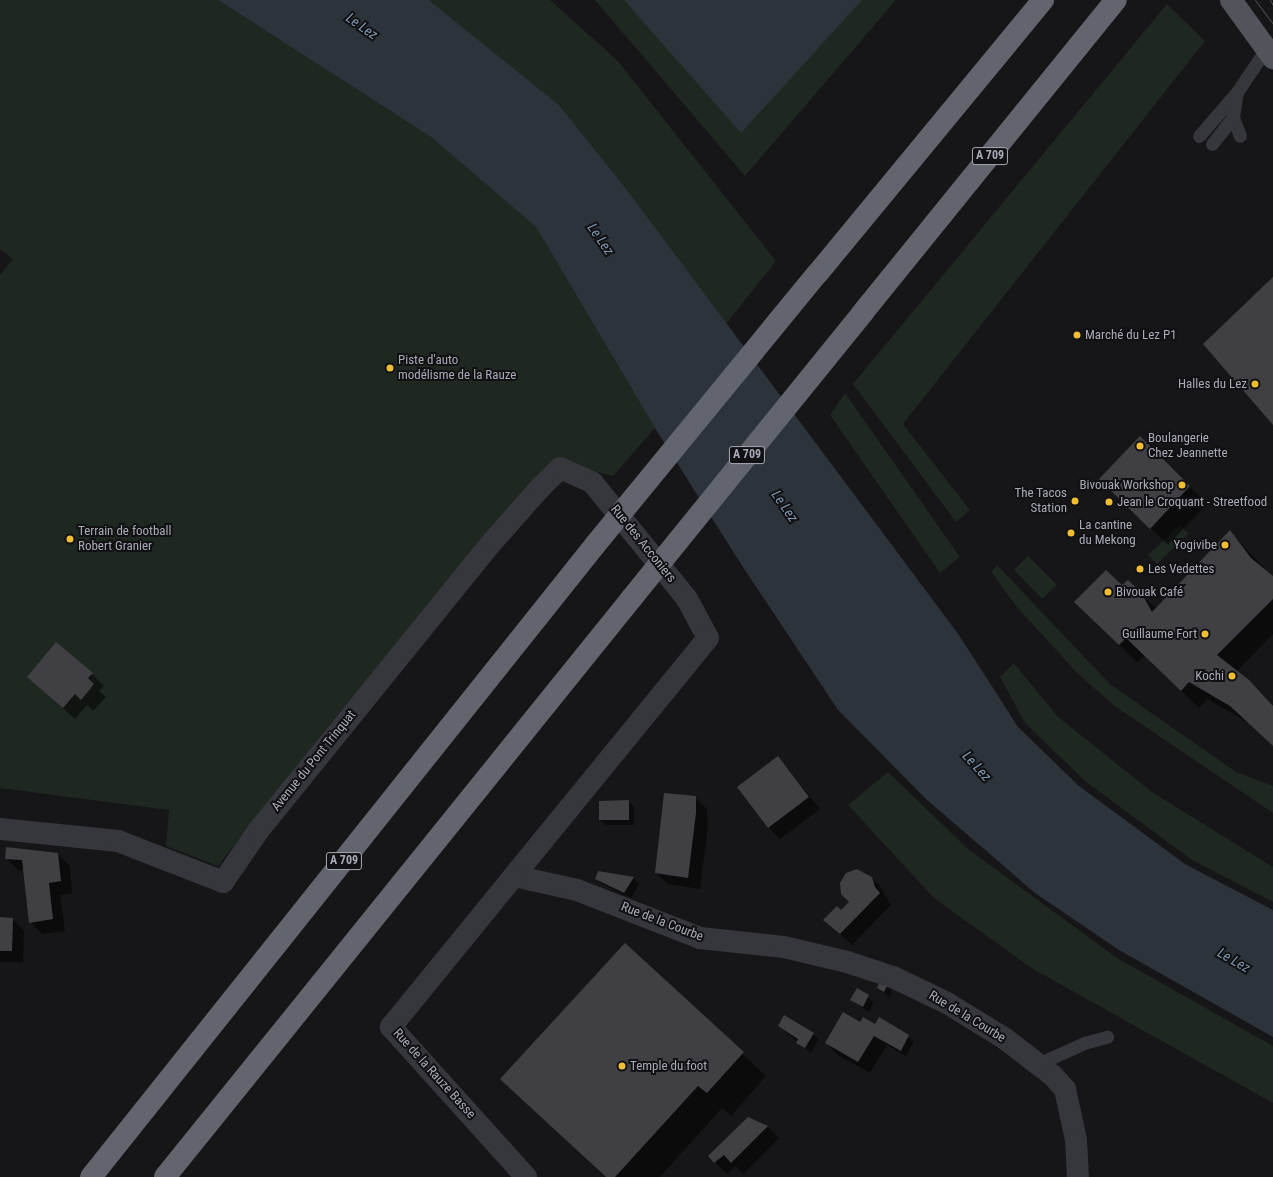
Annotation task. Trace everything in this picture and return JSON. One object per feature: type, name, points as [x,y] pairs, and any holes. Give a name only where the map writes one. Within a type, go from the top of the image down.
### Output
[{"type":"highway","name":"A 709","points":[[91,1177],[595,545],[1042,0]]},
{"type":"highway","name":"A 709","points":[[165,1177],[1116,0]]},
{"type":"main road","points":[[1231,0],[1269,53]]},
{"type":"street","name":"Rue des Acconiers","points":[[514,876],[708,638],[687,599],[592,482],[560,468]]},
{"type":"street","name":"Avenue du Pont Trinquat","points":[[0,829],[118,840],[223,882],[258,831],[493,541],[540,488],[560,468]]},
{"type":"street","name":"Rue de la Courbe","points":[[514,876],[577,890],[700,938],[784,947],[847,962],[893,977],[947,1003],[1004,1038],[1038,1064],[1065,1089],[1076,1140],[1078,1177]]},
{"type":"street","name":"Rue de la Rauze Basse","points":[[514,876],[391,1027],[526,1177]]},
{"type":"lane","points":[[1199,136],[1269,53]]},
{"type":"lane","points":[[1212,144],[1233,117],[1237,92]]},
{"type":"lane","points":[[1233,117],[1240,136]]},
{"type":"lane","points":[[1038,1064],[1084,1043],[1108,1037]]},
{"type":"shaded area","points":[[0,0],[218,0],[431,137],[536,227],[655,428],[613,476],[565,463],[540,477],[333,720],[218,866],[166,846],[169,810],[0,788],[0,275],[13,259],[0,249]]},
{"type":"shaded area","points":[[429,0],[550,0],[617,60],[776,261],[726,324],[624,186],[559,105]]},
{"type":"shaded area","points":[[595,0],[896,0],[745,176]]},
{"type":"shaded area","points":[[1167,4],[1205,41],[903,424],[970,510],[956,522],[853,384]]},
{"type":"shaded area","points":[[845,393],[960,557],[940,573],[830,415]]},
{"type":"shaded area","points":[[1180,525],[1188,534],[1157,564],[1148,555]]},
{"type":"shaded area","points":[[1028,556],[1057,585],[1042,599],[1014,570]]},
{"type":"shaded area","points":[[997,565],[1110,684],[1236,772],[1273,786],[1273,813],[1116,707],[1078,674],[1016,606],[991,572]]},
{"type":"shaded area","points":[[1014,663],[1057,716],[1152,792],[1273,867],[1273,902],[1192,860],[1085,781],[1025,723],[1000,677]]},
{"type":"shaded area","points":[[888,772],[968,849],[1117,958],[1273,1046],[1273,1103],[1033,969],[935,899],[848,805]]},
{"type":"water","name":"Le Lez","points":[[218,0],[429,0],[559,105],[624,186],[959,635],[1018,727],[1079,786],[1185,864],[1273,910],[1273,1037],[1119,950],[1035,893],[927,800],[838,710],[739,561],[655,428],[536,227],[431,137]]},
{"type":"water","points":[[624,0],[862,0],[741,133]]},
{"type":"building","name":"Halles du Lez","points":[[1273,277],[1273,425],[1203,344]]},
{"type":"building","points":[[1140,436],[1190,486],[1150,529],[1099,479]]},
{"type":"building","points":[[1230,530],[1251,558],[1273,576],[1273,599],[1217,655],[1249,680],[1273,706],[1273,746],[1230,706],[1189,682],[1181,691],[1126,638],[1119,645],[1074,602],[1106,570],[1122,585],[1128,580],[1141,592],[1152,612]]},
{"type":"building","points":[[56,642],[93,673],[88,678],[94,684],[81,700],[75,694],[63,708],[27,677]]},
{"type":"building","points":[[778,756],[809,797],[768,828],[737,787]]},
{"type":"building","points":[[664,793],[696,796],[696,813],[688,878],[655,873]]},
{"type":"building","points":[[629,800],[629,820],[599,820],[599,801]]},
{"type":"building","points":[[6,847],[58,853],[61,881],[49,883],[53,919],[29,923],[22,860],[5,859]]},
{"type":"building","points":[[857,869],[872,877],[875,887],[880,893],[840,934],[823,920],[837,906],[841,910],[849,902],[841,894],[840,883],[846,873]]},
{"type":"building","points":[[598,871],[634,877],[624,893],[595,879]]},
{"type":"building","points":[[0,917],[13,918],[12,951],[0,951]]},
{"type":"building","name":"Temple du foot","points":[[625,943],[744,1052],[707,1093],[698,1086],[615,1177],[606,1177],[500,1079]]},
{"type":"building","points":[[879,983],[887,986],[884,992],[877,988]]},
{"type":"building","points":[[857,988],[869,995],[863,1007],[850,1000]]},
{"type":"building","points":[[843,1012],[860,1022],[863,1017],[875,1024],[879,1017],[909,1035],[901,1051],[874,1036],[858,1062],[825,1043]]},
{"type":"building","points":[[784,1015],[814,1033],[805,1048],[796,1043],[798,1039],[778,1026]]},
{"type":"building","points":[[748,1117],[768,1126],[731,1163],[724,1155],[714,1163],[708,1156]]},
{"type":"tram line","points":[[1255,0],[1273,24]]},
{"type":"tram line","points":[[1270,0],[1273,5]]},
{"type":"place","name":"Marché du Lez P1","points":[[1077,335]]},
{"type":"place","name":"Piste d'auto modélisme de la Rauze","points":[[390,368]]},
{"type":"place","name":"Halles du Lez","points":[[1255,384]]},
{"type":"place","name":"Boulangerie Chez Jeannette","points":[[1140,446]]},
{"type":"place","name":"Bivouak Workshop","points":[[1182,485]]},
{"type":"place","name":"The Tacos Station","points":[[1075,501]]},
{"type":"place","name":"Jean le Croquant - Streetfood","points":[[1109,502]]},
{"type":"place","name":"La cantine du Mekong","points":[[1071,533]]},
{"type":"place","name":"Terrain de football Robert Granier","points":[[70,539]]},
{"type":"place","name":"Yogivibe","points":[[1225,545]]},
{"type":"place","name":"Les Vedettes","points":[[1140,569]]},
{"type":"place","name":"Bivouak Café","points":[[1108,592]]},
{"type":"place","name":"Guillaume Fort","points":[[1205,634]]},
{"type":"place","name":"Kochi","points":[[1232,676]]},
{"type":"place","name":"Temple du foot","points":[[622,1066]]}]
